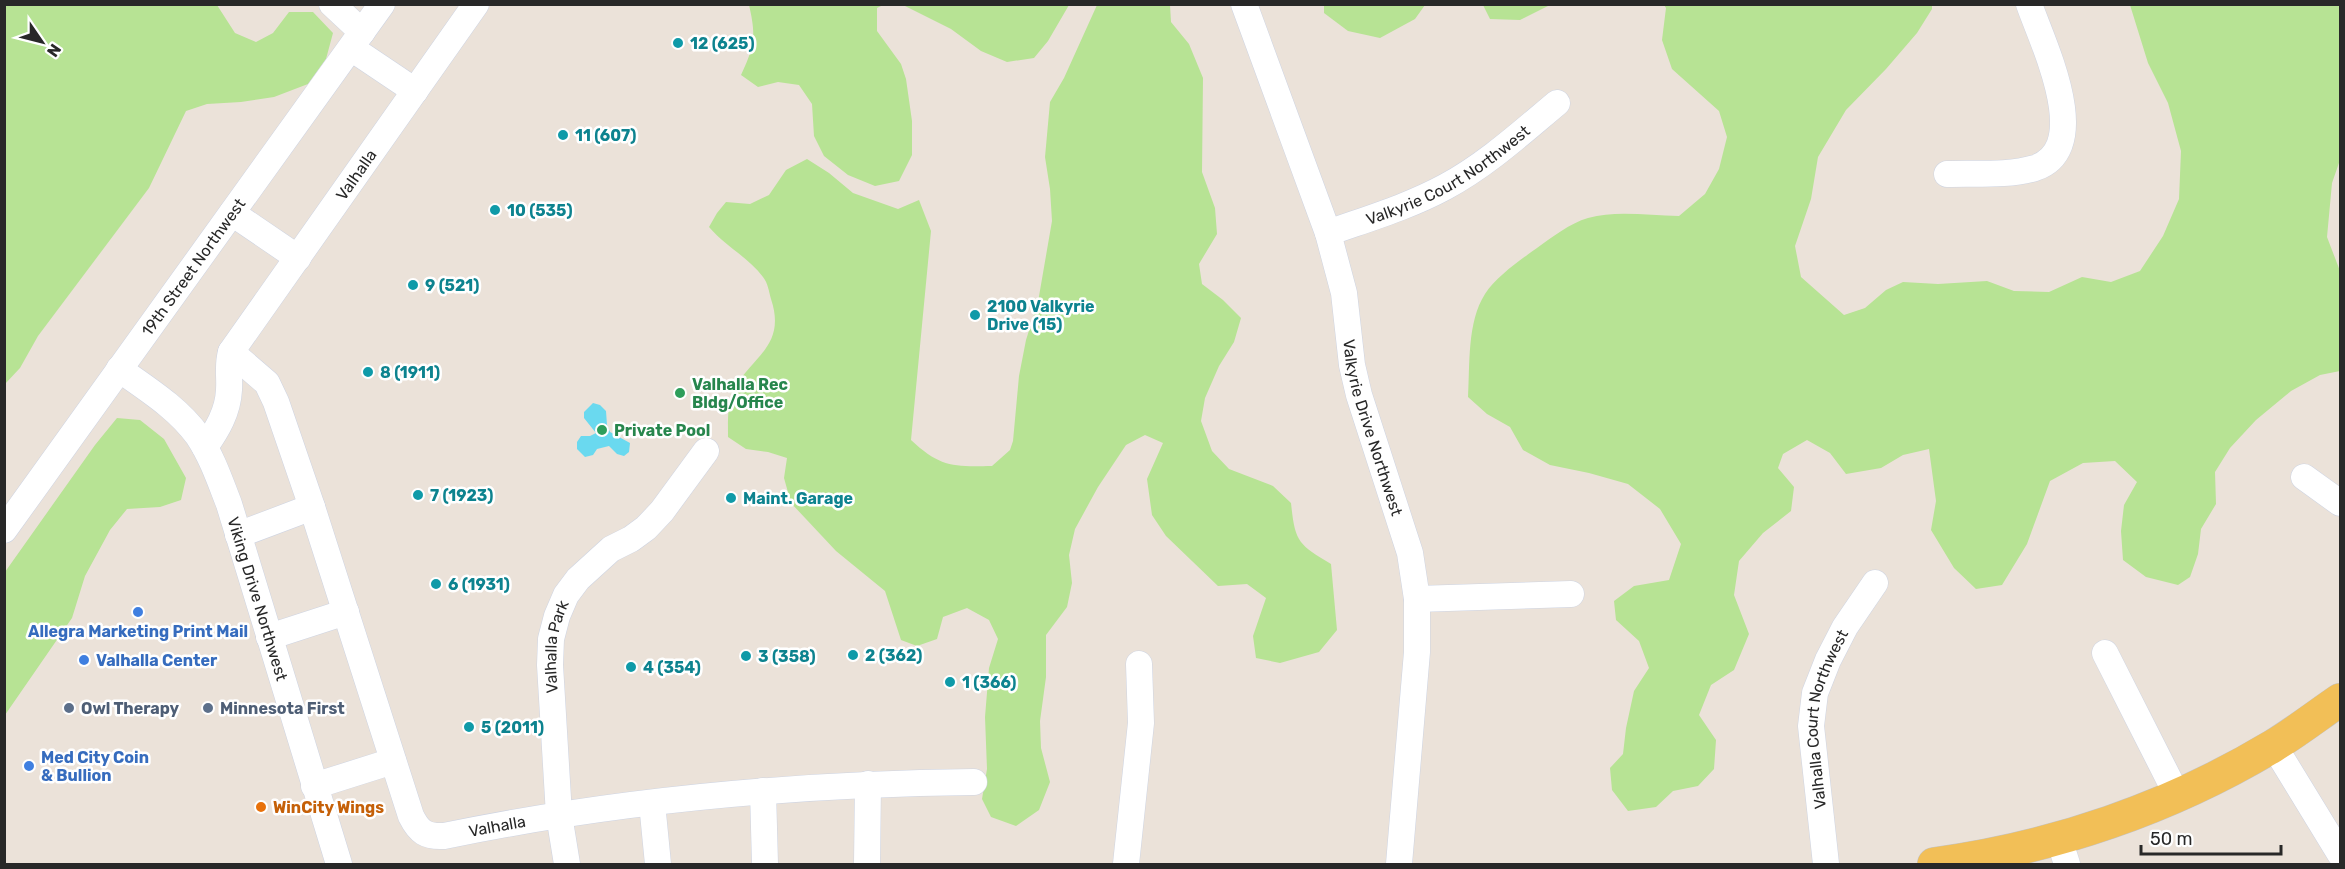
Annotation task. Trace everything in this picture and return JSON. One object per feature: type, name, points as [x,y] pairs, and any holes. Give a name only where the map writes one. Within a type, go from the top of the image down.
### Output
[{"type":"main road","points":[[1934,864],[1989,857],[2063,852],[2226,773],[2274,746],[2340,700]]},
{"type":"street","points":[[332,4],[357,40],[415,91]]},
{"type":"street","name":"19th Street Northwest","points":[[4,530],[382,4]]},
{"type":"street","name":"Valhalla","points":[[476,4],[231,352],[267,383],[280,412],[411,816],[423,834],[432,837],[560,814],[763,791],[868,784],[974,782]]},
{"type":"street","name":"Valkyrie Drive Northwest","points":[[1244,4],[1328,233],[1344,293],[1354,375],[1410,553],[1418,599],[1417,652],[1399,864]]},
{"type":"street","points":[[1947,174],[2016,171],[2037,167],[2051,156],[2062,140],[2064,120],[2061,96],[2029,4]]},
{"type":"street","name":"Valkyrie Court Northwest","points":[[1328,233],[1409,203],[1444,187],[1497,153],[1557,104]]},
{"type":"street","points":[[232,213],[298,258]]},
{"type":"street","points":[[205,447],[218,429],[226,410],[229,390],[227,365],[231,352]]},
{"type":"street","name":"Viking Drive Northwest","points":[[119,369],[177,412],[205,447],[219,478],[339,864]]},
{"type":"street","name":"Valhalla Park","points":[[567,864],[560,814],[550,665],[551,639],[557,616],[566,595],[594,563],[611,549],[631,539],[662,511],[706,451]]},
{"type":"street","points":[[2304,477],[2340,503]]},
{"type":"street","points":[[238,535],[312,507]]},
{"type":"street","name":"Valhalla Court Northwest","points":[[1826,864],[1811,726],[1815,693],[1828,660],[1845,627],[1875,583]]},
{"type":"street","points":[[1418,599],[1571,594]]},
{"type":"street","points":[[269,637],[346,612]]},
{"type":"street","points":[[2105,653],[2177,795]]},
{"type":"street","points":[[1126,864],[1141,723],[1139,664]]},
{"type":"street","points":[[2274,746],[2340,854]]},
{"type":"street","points":[[314,786],[393,761]]},
{"type":"street","points":[[867,864],[868,784]]},
{"type":"street","points":[[763,791],[765,864]]},
{"type":"street","points":[[652,803],[658,864]]},
{"type":"green space","points":[[5,4],[217,5],[235,33],[256,42],[273,33],[289,12],[313,12],[333,33],[326,59],[308,84],[274,97],[207,104],[186,111],[149,188],[38,336],[20,368],[5,384]]},
{"type":"green space","points":[[1324,4],[1425,5],[1415,19],[1380,38],[1348,31],[1324,13]]},
{"type":"green space","points":[[749,5],[883,5],[877,8],[877,31],[901,64],[906,79],[912,121],[912,155],[899,181],[875,186],[848,175],[824,156],[814,136],[812,104],[799,85],[778,82],[758,87],[741,75],[753,40]]},
{"type":"green space","points":[[903,5],[1069,5],[1048,41],[1034,58],[1007,62],[981,51],[951,29]]},
{"type":"green space","points":[[1097,5],[1170,5],[1171,22],[1189,44],[1203,78],[1202,172],[1215,208],[1217,234],[1199,264],[1202,284],[1241,318],[1234,342],[1219,366],[1205,398],[1201,421],[1212,451],[1229,469],[1273,486],[1291,503],[1294,526],[1300,541],[1311,552],[1331,564],[1337,630],[1319,652],[1280,663],[1256,658],[1253,636],[1266,598],[1247,584],[1218,586],[1166,536],[1152,515],[1147,479],[1163,443],[1145,435],[1126,445],[1098,487],[1075,529],[1069,555],[1072,583],[1067,607],[1046,635],[1046,677],[1040,721],[1041,748],[1050,782],[1039,810],[1016,826],[991,817],[982,799],[987,769],[985,717],[989,668],[998,639],[989,620],[967,608],[943,617],[937,639],[917,646],[901,640],[885,591],[836,551],[791,503],[784,478],[787,458],[746,449],[728,437],[728,411],[732,392],[766,348],[775,327],[775,314],[763,277],[709,227],[726,202],[750,204],[769,195],[786,170],[807,159],[829,173],[853,193],[898,209],[919,200],[931,231],[911,440],[930,456],[948,463],[992,466],[1010,450],[1013,441],[1019,376],[1026,340],[1038,302],[1052,221],[1045,157],[1050,102],[1064,78]]},
{"type":"green space","points":[[1483,5],[1550,5],[1520,20],[1490,19]]},
{"type":"green space","points":[[1664,5],[1932,5],[1932,9],[1917,33],[1846,110],[1818,157],[1811,199],[1795,246],[1801,277],[1844,315],[1865,308],[1886,290],[1903,282],[1938,284],[1987,281],[2014,291],[2049,292],[2082,277],[2111,282],[2140,271],[2163,236],[2179,199],[2181,151],[2168,103],[2148,63],[2130,5],[2340,5],[2340,160],[2332,183],[2327,237],[2340,271],[2340,371],[2320,375],[2291,391],[2256,420],[2230,448],[2215,472],[2216,504],[2201,529],[2198,554],[2190,577],[2178,585],[2146,577],[2123,560],[2121,531],[2124,505],[2137,482],[2115,461],[2083,463],[2050,481],[2027,544],[2002,585],[1976,589],[1954,568],[1931,530],[1936,501],[1929,449],[1903,455],[1881,468],[1846,474],[1830,453],[1807,440],[1783,454],[1778,468],[1794,487],[1791,511],[1763,533],[1739,561],[1734,595],[1749,634],[1734,670],[1711,685],[1699,715],[1716,740],[1714,769],[1698,786],[1673,791],[1656,807],[1628,811],[1612,790],[1610,768],[1623,754],[1634,691],[1649,668],[1639,641],[1616,620],[1614,601],[1634,586],[1669,580],[1681,544],[1660,509],[1628,484],[1550,465],[1523,450],[1510,427],[1487,414],[1468,397],[1472,330],[1475,317],[1485,294],[1502,275],[1561,231],[1588,218],[1622,214],[1679,216],[1705,194],[1719,169],[1727,137],[1719,111],[1672,69],[1662,40],[1666,8]]},
{"type":"green space","points":[[117,418],[140,420],[164,439],[186,478],[181,500],[160,507],[127,509],[110,530],[85,576],[72,618],[5,715],[5,572],[95,445]]},
{"type":"water","name":"Private Pool","points":[[593,403],[600,405],[606,411],[610,432],[630,443],[629,452],[624,456],[617,454],[609,446],[597,449],[593,455],[585,457],[577,449],[577,442],[581,436],[596,433],[584,418],[584,412]]},
{"type":"place","name":"12 (625)","points":[[678,43]]},
{"type":"place","name":"11 (607)","points":[[563,135]]},
{"type":"place","name":"10 (535)","points":[[495,210]]},
{"type":"place","name":"9 (521)","points":[[413,285]]},
{"type":"place","name":"2100 Valkyrie Drive (15)","points":[[975,315]]},
{"type":"place","name":"8 (1911)","points":[[368,372]]},
{"type":"place","name":"Valhalla Rec Bldg/Office","points":[[680,393]]},
{"type":"place","name":"Private Pool","points":[[602,430]]},
{"type":"place","name":"7 (1923)","points":[[418,495]]},
{"type":"place","name":"Maint. Garage","points":[[731,498]]},
{"type":"place","name":"6 (1931)","points":[[436,584]]},
{"type":"place","name":"Allegra Marketing Print Mail","points":[[138,612]]},
{"type":"place","name":"2 (362)","points":[[853,655]]},
{"type":"place","name":"3 (358)","points":[[746,656]]},
{"type":"place","name":"Valhalla Center","points":[[84,660]]},
{"type":"place","name":"4 (354)","points":[[631,667]]},
{"type":"place","name":"1 (366)","points":[[950,682]]},
{"type":"place","name":"Owl Therapy","points":[[69,708]]},
{"type":"place","name":"Minnesota First","points":[[208,708]]},
{"type":"place","name":"5 (2011)","points":[[469,727]]},
{"type":"place","name":"Med City Coin & Bullion","points":[[29,766]]},
{"type":"place","name":"WinCity Wings","points":[[261,807]]}]
